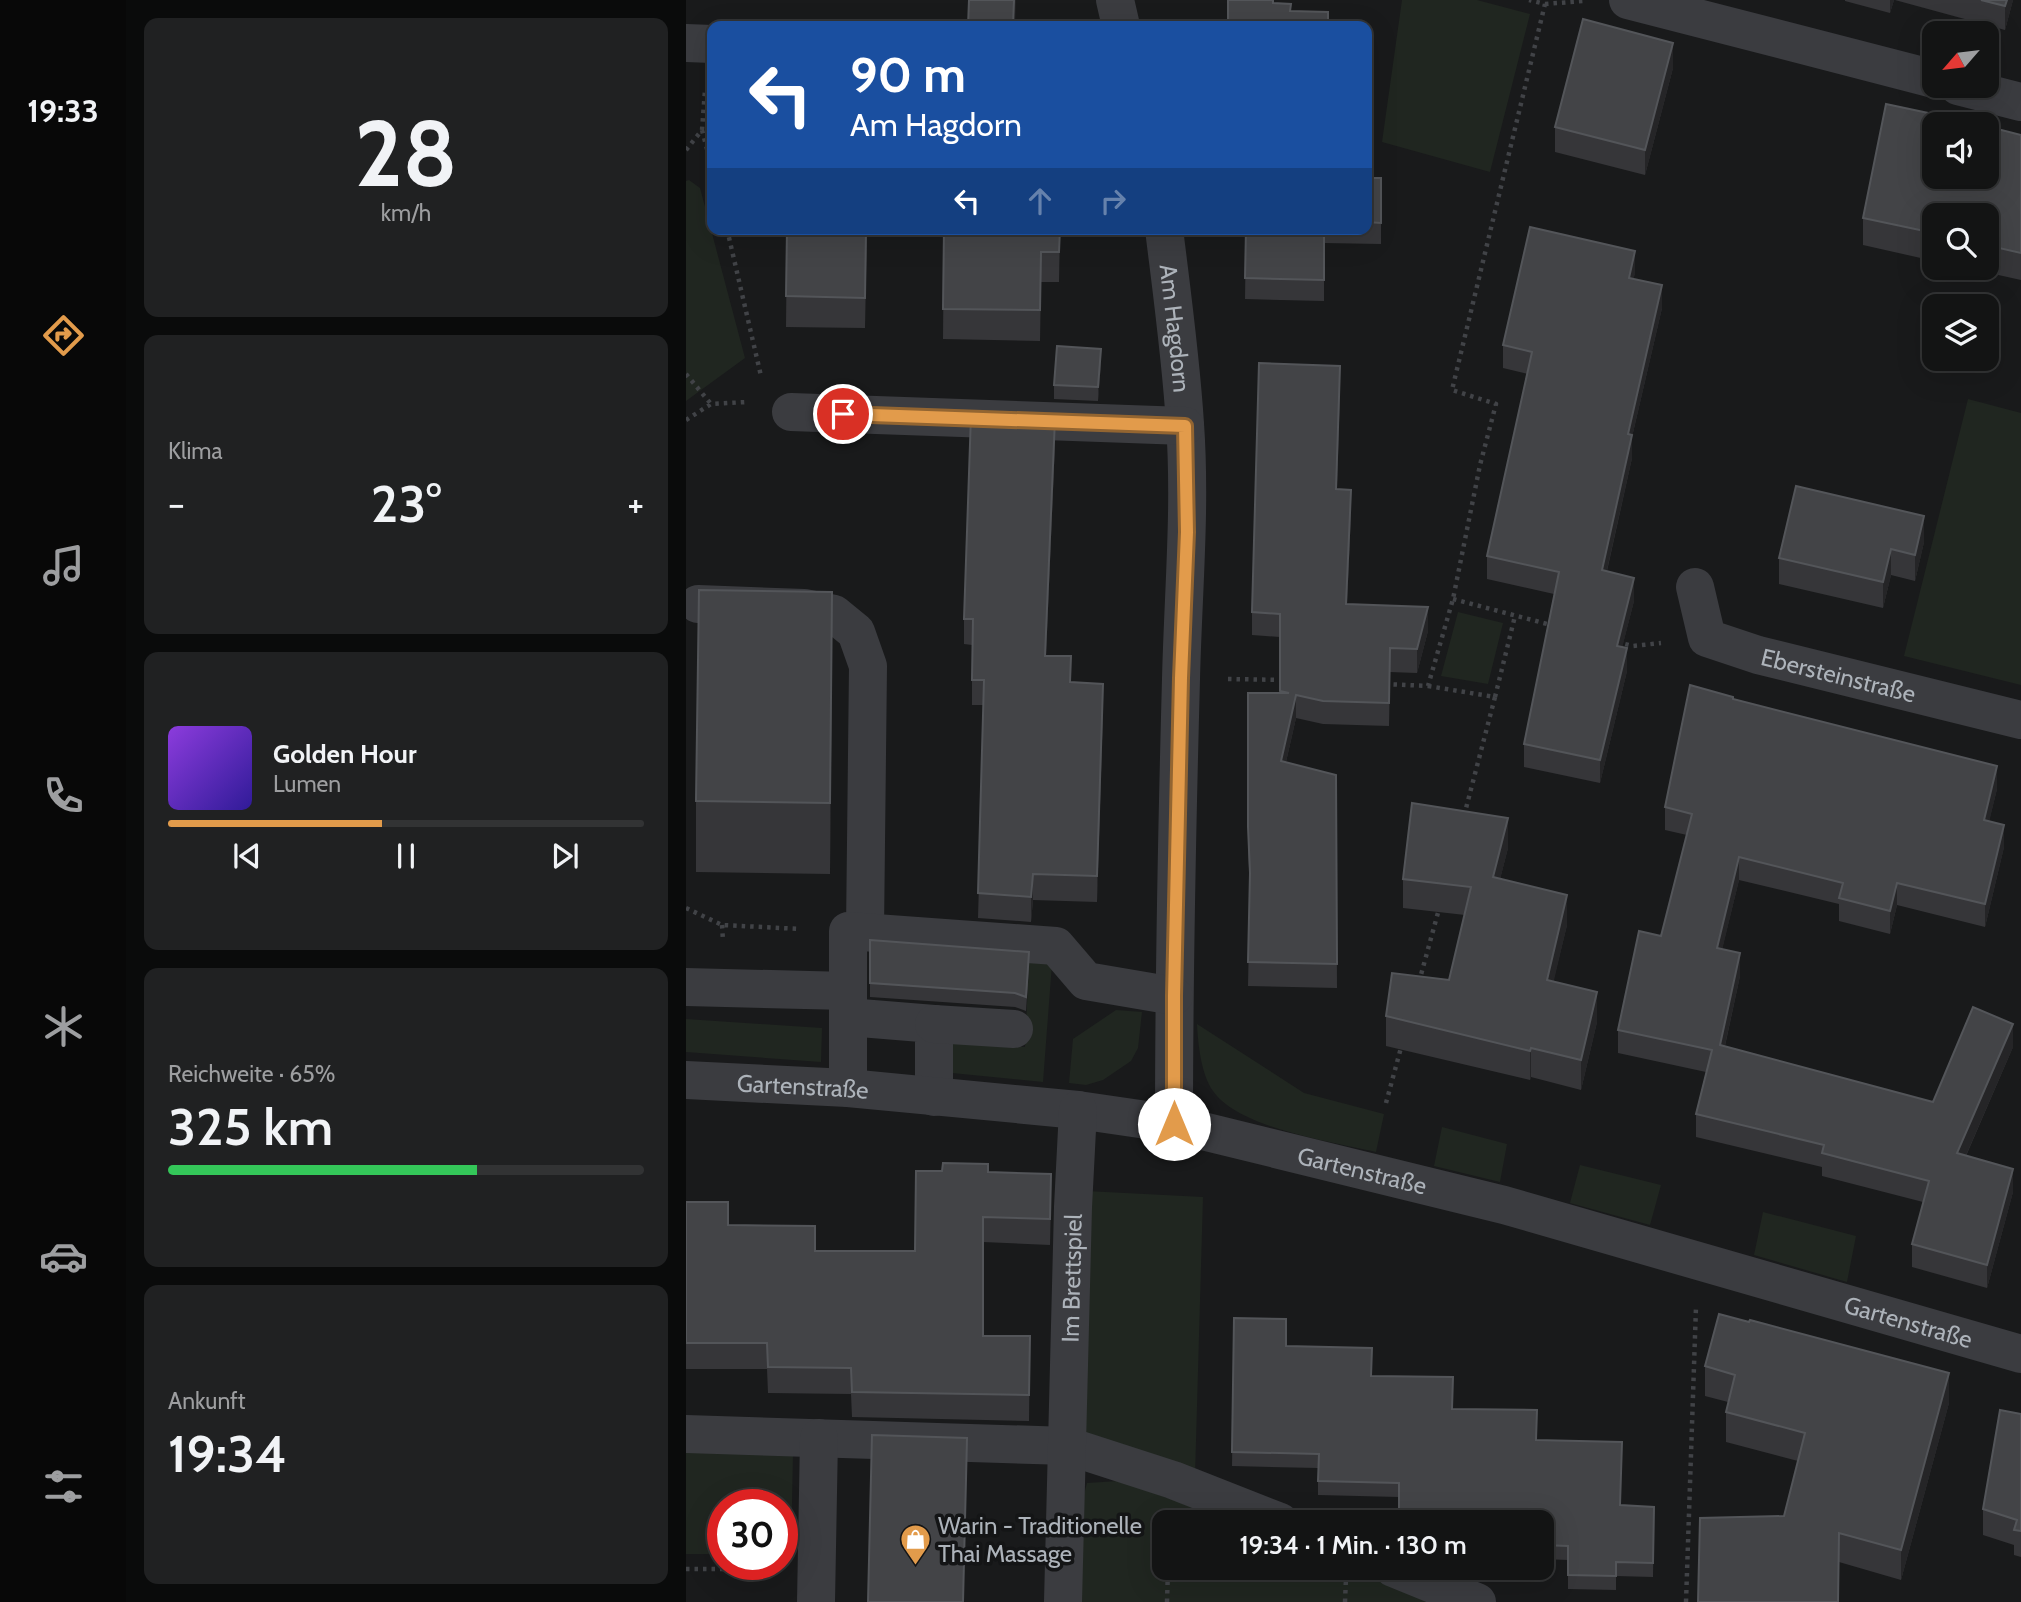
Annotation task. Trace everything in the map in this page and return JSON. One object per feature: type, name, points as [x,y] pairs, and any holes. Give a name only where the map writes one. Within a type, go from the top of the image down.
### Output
[{"type":"street","points":[[1115,0],[1120,21]]},
{"type":"street","points":[[1628,0],[1922,76]]},
{"type":"street","points":[[1999,96],[2021,102]]},
{"type":"street","name":"Am Hagdorn","points":[[1165,235],[1185,426],[1187,532],[1174,996],[1174,1124]]},
{"type":"street","name":"Am Hagdorn","points":[[777,400],[1185,426]]},
{"type":"street","points":[[1695,587],[1707,638]]},
{"type":"street","points":[[698,604],[804,608],[834,614],[856,632],[868,666],[856,931],[848,1004],[848,1088]]},
{"type":"street","name":"Ebersteinstraße","points":[[1707,638],[1770,658],[2021,720]]},
{"type":"street","points":[[856,931],[1056,946],[1086,981],[1174,996]]},
{"type":"street","points":[[686,987],[848,1004],[934,1024],[1014,1029]]},
{"type":"street","points":[[934,1024],[934,1097]]},
{"type":"street","name":"Gartenstraße","points":[[686,1080],[848,1088],[1078,1110],[1174,1124],[1504,1205],[2021,1354]]},
{"type":"street","name":"Im Brettspiel","points":[[1063,1602],[1078,1110]]},
{"type":"street","points":[[686,1434],[1068,1446],[1172,1480],[1249,1510]]},
{"type":"street","points":[[816,1585],[820,1438]]},
{"type":"street","points":[[1423,1580],[1477,1602]]},
{"type":"path","points":[[1529,0],[1545,5],[1586,1]]},
{"type":"path","points":[[1428,686],[1452,600],[1496,404],[1452,390],[1545,5]]},
{"type":"path","points":[[702,44],[702,131],[707,150]]},
{"type":"path","points":[[686,150],[702,131]]},
{"type":"path","points":[[729,235],[777,400]]},
{"type":"path","points":[[686,374],[711,404],[686,420]]},
{"type":"path","points":[[1452,600],[1554,626]]},
{"type":"path","points":[[1463,819],[1515,616]]},
{"type":"path","points":[[1606,640],[1633,646],[1707,638]]},
{"type":"path","points":[[1181,678],[1289,680]]},
{"type":"path","points":[[1373,684],[1428,686],[1496,697]]},
{"type":"path","points":[[1418,984],[1440,905]]},
{"type":"path","points":[[686,908],[722,925],[856,931]]},
{"type":"path","points":[[1387,1103],[1404,1037]]},
{"type":"path","points":[[1686,1602],[1698,1261]]},
{"type":"path","points":[[686,1569],[816,1585]]},
{"type":"path","points":[[1167,1602],[1168,1580]]},
{"type":"path","points":[[1345,1602],[1346,1580]]},
{"type":"shaded area","points":[[1402,0],[1477,0],[1530,14],[1490,172],[1382,142]]},
{"type":"shaded area","points":[[689,180],[700,188],[707,214],[707,235],[712,235],[745,358],[686,401],[686,181]]},
{"type":"shaded area","points":[[1968,399],[2021,413],[2021,685],[1904,656]]},
{"type":"shaded area","points":[[1458,612],[1503,623],[1488,684],[1441,676]]},
{"type":"shaded area","points":[[1029,962],[1052,964],[1043,1082],[942,1072],[943,1041],[1025,1047]]},
{"type":"shaded area","points":[[1116,1010],[1142,1012],[1138,1048],[1131,1061],[1103,1080],[1086,1085],[1069,1083],[1073,1039]]},
{"type":"shaded area","points":[[686,1019],[822,1028],[821,1062],[686,1052]]},
{"type":"shaded area","points":[[1197,1024],[1304,1093],[1384,1114],[1376,1152],[1288,1132],[1243,1115],[1225,1104],[1213,1091],[1203,1068]]},
{"type":"shaded area","points":[[1442,1127],[1507,1144],[1500,1182],[1434,1166]]},
{"type":"shaded area","points":[[1580,1165],[1661,1185],[1650,1225],[1570,1203]]},
{"type":"shaded area","points":[[1086,1191],[1203,1197],[1195,1476],[1085,1438]]},
{"type":"shaded area","points":[[1763,1212],[1856,1236],[1847,1282],[1754,1255]]},
{"type":"shaded area","points":[[686,1450],[793,1454],[792,1489],[707,1489],[707,1554],[686,1554]]},
{"type":"shaded area","points":[[1118,1481],[1204,1510],[1152,1510],[1152,1580],[1383,1580],[1437,1602],[1074,1602],[1079,1513],[1087,1483]]},
{"type":"building","points":[[969,0],[1014,0],[1013,21],[968,21]]},
{"type":"building","points":[[1228,0],[1273,0],[1273,3],[1291,4],[1290,11],[1328,12],[1328,21],[1228,21]]},
{"type":"building","points":[[1981,0],[2007,0],[2005,6]]},
{"type":"building","points":[[1583,19],[1673,43],[1645,150],[1555,127]]},
{"type":"building","points":[[1886,104],[1924,112],[1922,189],[1999,189],[1999,129],[2021,135],[2021,253],[1999,248],[1999,203],[1922,203],[1922,230],[1863,218]]},
{"type":"building","points":[[1372,178],[1381,178],[1381,223],[1372,222]]},
{"type":"building","points":[[1530,227],[1635,251],[1629,278],[1662,285],[1628,434],[1632,435],[1602,570],[1634,578],[1617,646],[1627,648],[1600,760],[1524,744],[1559,572],[1487,556],[1532,352],[1503,345]]},
{"type":"building","points":[[787,235],[866,235],[865,298],[786,296]]},
{"type":"building","points":[[944,235],[1060,235],[1059,252],[1041,252],[1040,310],[943,309]]},
{"type":"building","points":[[1246,235],[1324,235],[1324,280],[1245,278]]},
{"type":"building","points":[[1057,346],[1101,349],[1098,387],[1054,385]]},
{"type":"building","points":[[1259,363],[1340,366],[1336,489],[1351,490],[1346,604],[1428,607],[1417,649],[1390,648],[1389,703],[1323,701],[1296,695],[1281,761],[1336,775],[1337,964],[1248,962],[1248,693],[1289,693],[1280,691],[1280,614],[1252,612]]},
{"type":"building","points":[[971,415],[1055,418],[1045,656],[1071,656],[1070,682],[1103,684],[1097,876],[1033,874],[1031,897],[978,893],[984,680],[972,680],[973,619],[964,619]]},
{"type":"building","points":[[1796,486],[1924,516],[1915,555],[1891,549],[1883,582],[1779,558]]},
{"type":"building","points":[[699,590],[832,592],[830,803],[696,801]]},
{"type":"building","points":[[1690,685],[1733,699],[1997,766],[1984,820],[2004,825],[1985,904],[1897,883],[1890,911],[1839,898],[1843,883],[1739,857],[1717,948],[1740,953],[1720,1045],[1933,1102],[1973,1007],[2013,1024],[1957,1153],[2013,1169],[1987,1265],[1912,1244],[1929,1181],[1822,1153],[1824,1145],[1696,1114],[1712,1050],[1618,1030],[1639,931],[1661,936],[1692,814],[1665,807]]},
{"type":"building","points":[[1412,803],[1508,818],[1493,877],[1567,895],[1547,980],[1597,992],[1581,1060],[1531,1048],[1530,1051],[1386,1016],[1392,973],[1449,980],[1471,887],[1403,879]]},
{"type":"building","points":[[870,940],[1029,952],[1026,997],[1015,993],[870,983]]},
{"type":"building","points":[[943,1163],[988,1164],[988,1172],[1051,1174],[1050,1219],[983,1217],[983,1336],[1030,1336],[1029,1395],[852,1392],[851,1368],[768,1367],[767,1343],[686,1343],[686,1202],[728,1202],[728,1225],[815,1226],[815,1251],[915,1251],[916,1171],[942,1171]]},
{"type":"building","points":[[1719,1314],[1949,1373],[1901,1550],[1839,1533],[1838,1602],[1698,1602],[1700,1518],[1784,1516],[1805,1433],[1726,1412],[1735,1375],[1705,1366]]},
{"type":"building","points":[[1234,1318],[1286,1319],[1286,1346],[1372,1348],[1371,1376],[1453,1377],[1452,1409],[1537,1410],[1536,1440],[1622,1442],[1620,1505],[1654,1507],[1653,1563],[1616,1562],[1616,1576],[1568,1575],[1568,1546],[1554,1545],[1554,1510],[1399,1510],[1399,1483],[1318,1481],[1319,1454],[1232,1452]]},
{"type":"building","points":[[2000,1410],[2021,1414],[2021,1531],[2014,1530],[2017,1520],[1983,1509]]},
{"type":"building","points":[[872,1435],[967,1438],[963,1602],[868,1602]]},
{"type":"place","name":"Warin - Traditionelle Thai Massage","points":[[915,1566]]},
{"type":"route","points":[[843,414],[1185,426],[1187,532],[1174,996],[1174,1124]]}]
